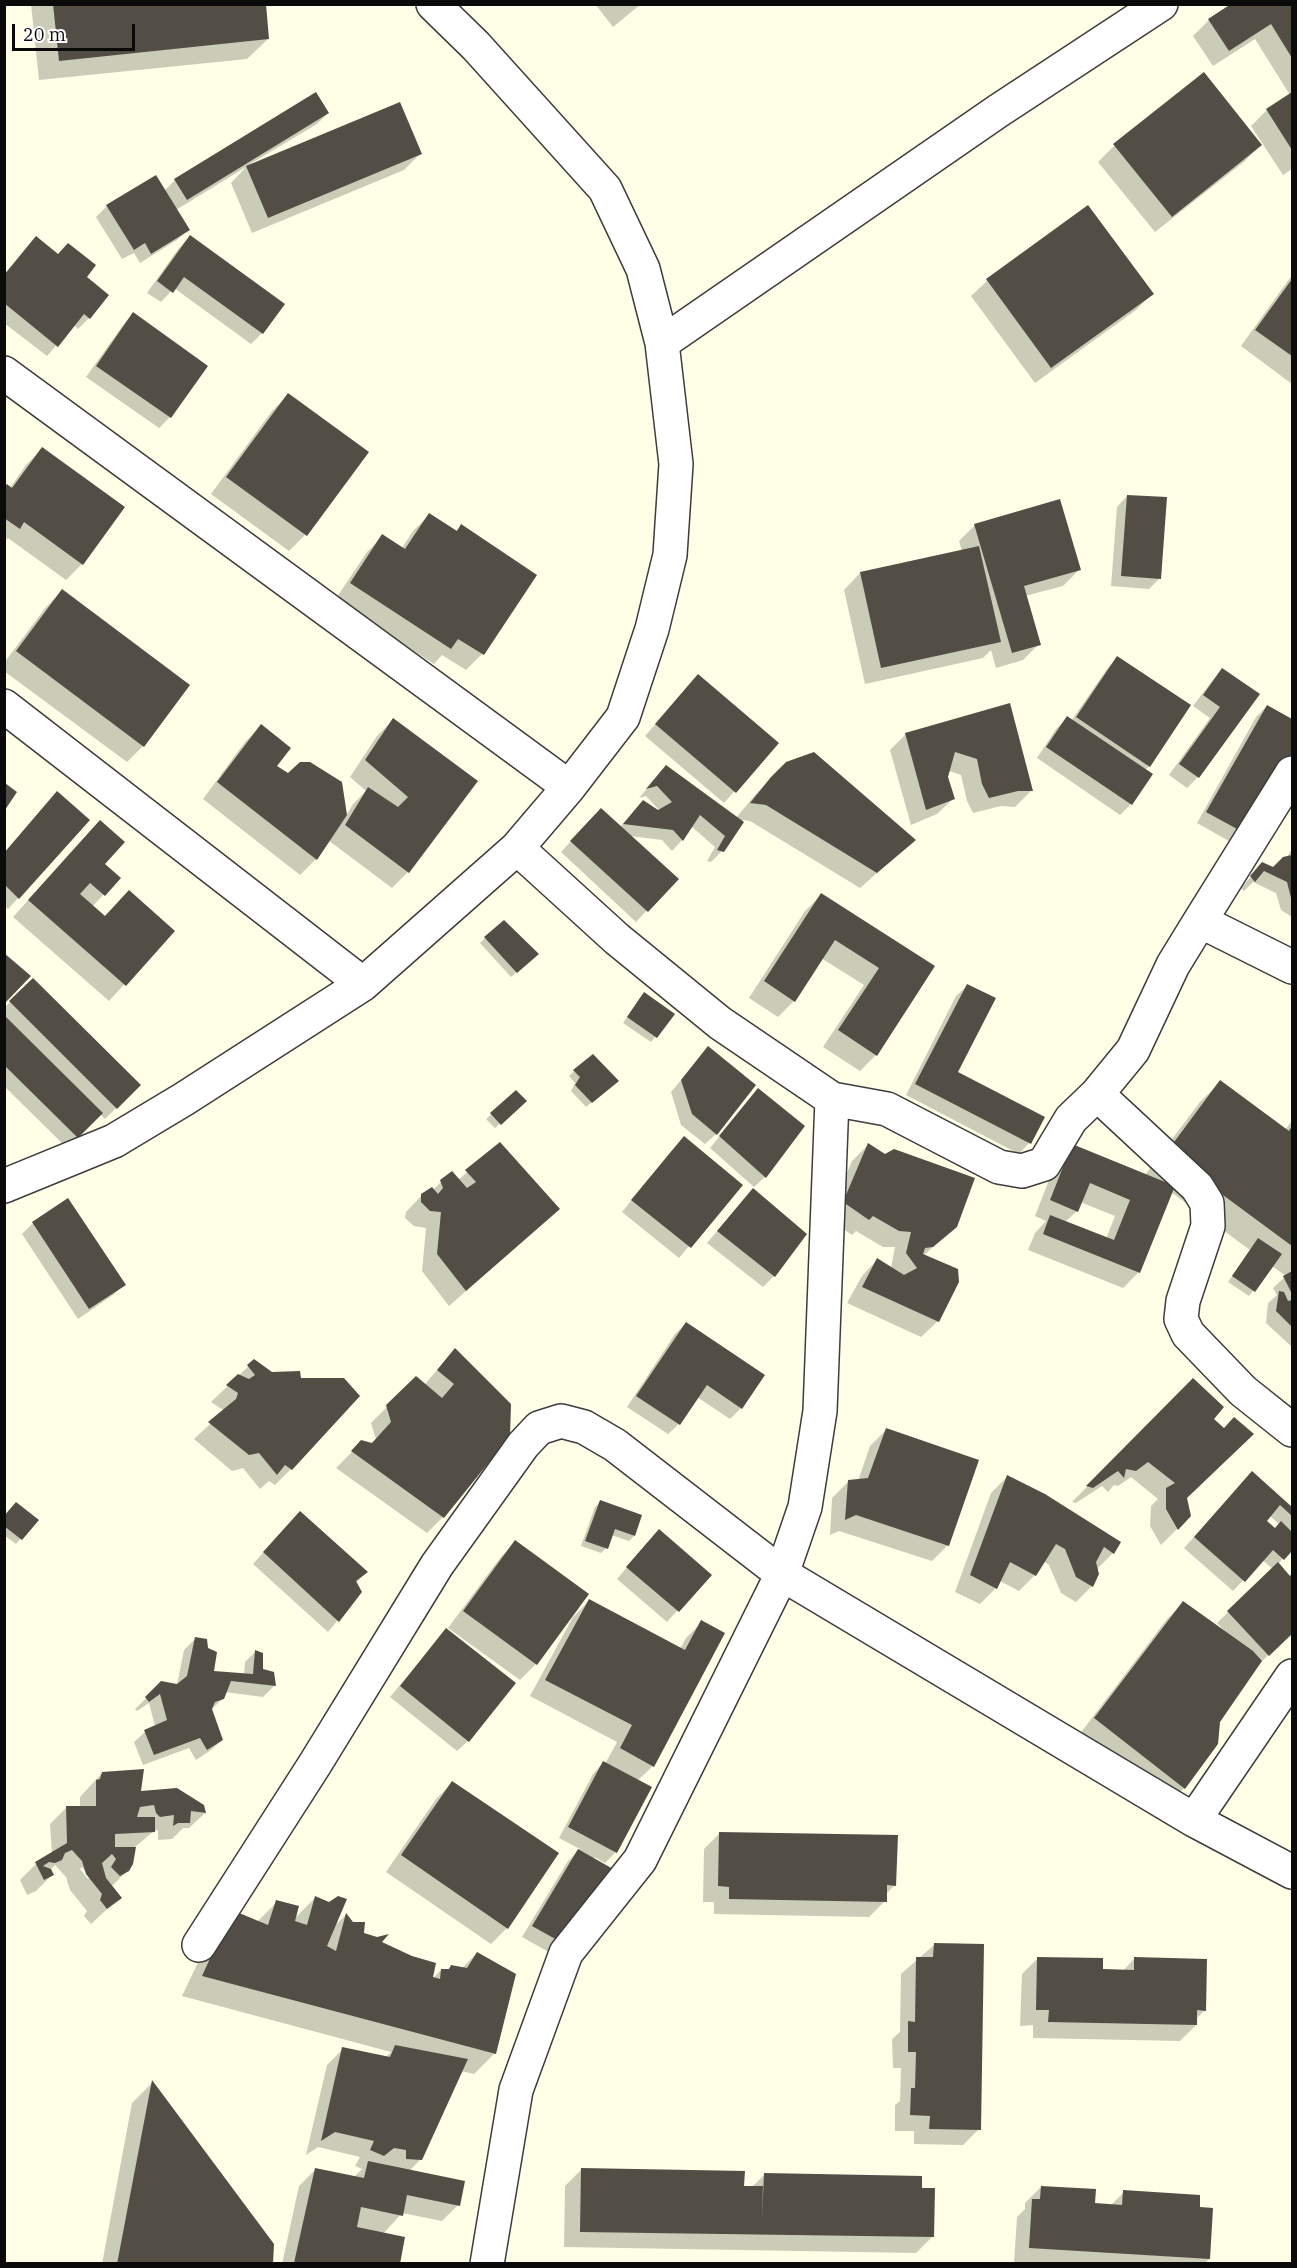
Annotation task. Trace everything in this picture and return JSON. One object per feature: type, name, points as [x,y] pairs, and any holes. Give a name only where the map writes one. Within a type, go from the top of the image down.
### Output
[{"type":"street","points":[[4,1186],[114,1141],[184,1099],[363,984],[518,848],[623,717],[652,629],[670,555],[676,464],[662,342],[643,269],[605,189],[476,46],[433,4]]},
{"type":"street","points":[[662,342],[998,111],[1161,4]]},
{"type":"street","points":[[4,373],[569,787]]},
{"type":"street","points":[[4,705],[363,984]]},
{"type":"street","points":[[518,848],[617,939],[720,1023],[832,1099],[886,1109],[999,1167],[1022,1171],[1044,1164],[1071,1119],[1097,1094],[1133,1050],[1173,965],[1293,773]]},
{"type":"street","points":[[1200,921],[1293,967]]},
{"type":"street","points":[[1097,1094],[1197,1187],[1207,1203],[1208,1226],[1183,1301],[1181,1319],[1188,1334],[1243,1391],[1293,1430]]},
{"type":"street","points":[[487,2264],[516,2090],[566,1953],[640,1860],[782,1574],[805,1508],[820,1411],[832,1099]]},
{"type":"street","points":[[199,1945],[315,1764],[437,1565],[523,1445],[539,1428],[561,1421],[584,1427],[615,1446],[782,1574],[1194,1820],[1293,1872]]},
{"type":"street","points":[[1194,1820],[1293,1677]]},
{"type":"building","points":[[53,4],[266,4],[269,39],[59,61]]},
{"type":"building","points":[[1231,4],[1292,4],[1292,58],[1271,24],[1229,51],[1208,19]]},
{"type":"building","points":[[1204,72],[1262,145],[1172,217],[1113,144]]},
{"type":"building","points":[[316,92],[329,113],[187,200],[174,179]]},
{"type":"building","points":[[1292,92],[1292,150],[1266,109]]},
{"type":"building","points":[[400,102],[422,154],[268,218],[246,166]]},
{"type":"building","points":[[156,175],[190,230],[151,254],[145,243],[134,250],[106,205]]},
{"type":"building","points":[[1088,205],[1154,294],[1051,368],[986,279]]},
{"type":"building","points":[[190,235],[285,304],[263,334],[184,277],[173,293],[157,281]]},
{"type":"building","points":[[36,236],[58,254],[68,243],[96,265],[87,277],[109,295],[90,319],[84,314],[58,347],[4,303],[4,275]]},
{"type":"building","points":[[1292,279],[1292,356],[1255,330]]},
{"type":"building","points":[[133,312],[208,366],[171,418],[96,366]]},
{"type":"building","points":[[288,393],[369,452],[307,536],[226,477]]},
{"type":"building","points":[[42,447],[125,507],[83,565],[24,522],[20,529],[4,518],[4,487],[7,484],[12,488]]},
{"type":"building","points":[[1127,495],[1167,497],[1161,579],[1121,576]]},
{"type":"building","points":[[1060,499],[1081,570],[1024,586],[1041,645],[1012,653],[974,524]]},
{"type":"building","points":[[429,513],[457,531],[461,524],[537,575],[484,655],[458,639],[451,649],[350,583],[382,534],[405,549]]},
{"type":"building","points":[[979,546],[1001,642],[881,668],[860,572]]},
{"type":"building","points":[[62,589],[190,685],[144,747],[16,651]]},
{"type":"building","points":[[1117,656],[1191,705],[1150,767],[1076,717]]},
{"type":"building","points":[[1222,668],[1260,694],[1199,778],[1179,764],[1220,707],[1203,695]]},
{"type":"building","points":[[698,674],[779,743],[736,793],[655,724]]},
{"type":"building","points":[[1010,703],[1033,791],[1018,791],[989,798],[982,784],[977,759],[955,752],[948,777],[955,799],[926,810],[905,733]]},
{"type":"building","points":[[1267,705],[1292,719],[1292,756],[1248,835],[1206,812]]},
{"type":"building","points":[[1067,716],[1153,774],[1132,805],[1046,747]]},
{"type":"building","points":[[393,718],[478,781],[409,873],[345,825],[368,787],[398,807],[408,797],[365,760]]},
{"type":"building","points":[[261,724],[291,748],[277,766],[288,773],[300,762],[310,762],[342,782],[347,815],[317,860],[217,782]]},
{"type":"building","points":[[814,752],[916,840],[877,873],[766,805],[750,803],[786,762]]},
{"type":"building","points":[[666,765],[744,822],[724,852],[717,850],[725,836],[700,815],[683,841],[673,830],[623,824],[643,800],[658,810],[672,802],[657,786],[646,789]]},
{"type":"building","points":[[5,783],[17,792],[5,810]]},
{"type":"building","points":[[57,791],[90,820],[19,899],[4,884],[4,853]]},
{"type":"building","points":[[601,808],[679,879],[648,912],[570,841]]},
{"type":"building","points":[[100,820],[125,842],[105,864],[121,878],[105,896],[90,883],[80,894],[105,916],[129,890],[175,931],[126,986],[28,900]]},
{"type":"building","points":[[1292,855],[1292,902],[1287,882],[1264,871],[1255,882],[1250,876],[1262,862],[1273,867],[1283,857]]},
{"type":"building","points":[[821,893],[935,966],[877,1056],[838,1030],[879,968],[835,940],[795,1002],[764,981]]},
{"type":"building","points":[[504,920],[539,954],[517,973],[484,937]]},
{"type":"building","points":[[4,953],[31,976],[6,1002],[4,1001]]},
{"type":"building","points":[[33,978],[141,1085],[117,1109],[9,1001]]},
{"type":"building","points":[[967,984],[996,998],[958,1072],[1045,1117],[1031,1144],[915,1084]]},
{"type":"building","points":[[644,992],[675,1014],[657,1038],[627,1017]]},
{"type":"building","points":[[4,1015],[103,1113],[78,1138],[4,1065]]},
{"type":"building","points":[[708,1046],[756,1085],[717,1135],[692,1114],[681,1080]]},
{"type":"building","points":[[593,1054],[619,1081],[592,1103],[575,1085],[580,1077],[573,1070]]},
{"type":"building","points":[[1220,1080],[1289,1131],[1292,1126],[1292,1246],[1166,1153]]},
{"type":"building","points":[[758,1088],[805,1126],[766,1178],[719,1136]]},
{"type":"building","points":[[516,1090],[527,1101],[501,1125],[490,1113]]},
{"type":"building","points":[[684,1136],[743,1185],[691,1248],[631,1200]]},
{"type":"building","points":[[500,1142],[560,1209],[466,1291],[437,1254],[441,1212],[430,1211],[421,1202],[421,1194],[432,1187],[438,1194],[443,1188],[440,1180],[452,1171],[467,1188],[476,1182],[465,1170]]},
{"type":"building","points":[[868,1143],[885,1154],[894,1149],[975,1178],[957,1227],[933,1247],[925,1248],[923,1254],[958,1269],[959,1282],[939,1322],[862,1287],[877,1258],[904,1275],[917,1268],[906,1253],[911,1232],[899,1231],[873,1216],[869,1220],[843,1202]]},
{"type":"building","points":[[1072,1144],[1175,1186],[1140,1273],[1043,1234],[1050,1215],[1114,1240],[1130,1200],[1090,1183],[1078,1212],[1050,1200]]},
{"type":"building","points":[[753,1188],[807,1234],[775,1277],[717,1231]]},
{"type":"building","points":[[68,1198],[126,1285],[89,1309],[32,1222]]},
{"type":"building","points":[[1258,1238],[1282,1254],[1255,1292],[1232,1276]]},
{"type":"building","points":[[1292,1271],[1292,1294],[1283,1276]]},
{"type":"building","points":[[1279,1291],[1284,1292],[1288,1301],[1292,1300],[1292,1327],[1276,1311]]},
{"type":"building","points":[[686,1322],[765,1375],[742,1409],[707,1385],[680,1425],[636,1396]]},
{"type":"building","points":[[455,1348],[511,1404],[510,1436],[444,1518],[351,1451],[361,1440],[372,1443],[391,1422],[386,1405],[416,1376],[442,1398],[454,1384],[437,1370]]},
{"type":"building","points":[[254,1359],[272,1372],[300,1371],[301,1378],[344,1378],[360,1396],[292,1470],[285,1465],[277,1475],[259,1453],[249,1455],[208,1422],[236,1399],[238,1393],[226,1385],[238,1374],[249,1379],[255,1375],[247,1365]]},
{"type":"building","points":[[1193,1378],[1224,1407],[1214,1419],[1224,1428],[1234,1417],[1254,1434],[1187,1498],[1191,1516],[1178,1530],[1166,1509],[1166,1488],[1175,1483],[1148,1462],[1136,1471],[1126,1469],[1124,1478],[1118,1471],[1093,1488],[1086,1486]]},
{"type":"building","points":[[886,1428],[979,1460],[949,1546],[856,1515],[845,1520],[848,1480],[868,1478]]},
{"type":"building","points":[[1252,1471],[1292,1507],[1292,1516],[1280,1505],[1267,1521],[1275,1528],[1281,1521],[1292,1532],[1292,1551],[1284,1560],[1273,1550],[1245,1582],[1194,1537]]},
{"type":"building","points":[[1007,1475],[1045,1494],[1121,1542],[1114,1554],[1104,1547],[1096,1562],[1099,1574],[1093,1587],[1076,1577],[1065,1549],[1056,1544],[1036,1576],[1010,1562],[997,1589],[970,1575]]},
{"type":"building","points":[[600,1500],[642,1515],[635,1536],[615,1529],[608,1549],[585,1541]]},
{"type":"building","points":[[16,1502],[39,1520],[22,1540],[4,1526],[4,1516]]},
{"type":"building","points":[[300,1511],[368,1572],[356,1581],[362,1592],[339,1622],[263,1552]]},
{"type":"building","points":[[659,1529],[712,1575],[679,1612],[626,1567]]},
{"type":"building","points":[[515,1540],[589,1594],[537,1665],[463,1611]]},
{"type":"building","points":[[1278,1562],[1290,1576],[1292,1573],[1292,1634],[1269,1656],[1227,1611]]},
{"type":"building","points":[[589,1599],[685,1650],[701,1620],[725,1633],[654,1767],[620,1748],[632,1725],[545,1680]]},
{"type":"building","points":[[1183,1601],[1253,1651],[1262,1661],[1220,1722],[1218,1744],[1185,1789],[1094,1718]]},
{"type":"building","points":[[446,1628],[516,1683],[469,1742],[400,1686]]},
{"type":"building","points":[[195,1637],[207,1639],[208,1648],[217,1652],[214,1671],[253,1674],[255,1650],[263,1653],[263,1669],[274,1672],[276,1686],[231,1681],[224,1699],[215,1702],[212,1709],[223,1740],[207,1750],[200,1738],[154,1755],[144,1730],[167,1720],[160,1694],[149,1702],[145,1697],[161,1681],[177,1684],[187,1676]]},
{"type":"building","points":[[603,1761],[652,1787],[617,1853],[568,1827]]},
{"type":"building","points":[[144,1769],[141,1791],[177,1788],[204,1805],[206,1813],[191,1811],[190,1823],[178,1823],[173,1826],[174,1815],[160,1817],[154,1805],[140,1807],[137,1817],[155,1817],[155,1832],[115,1834],[115,1847],[136,1847],[133,1864],[129,1871],[120,1876],[111,1867],[116,1859],[112,1854],[102,1863],[106,1878],[122,1898],[107,1909],[100,1900],[102,1894],[86,1874],[82,1861],[72,1850],[65,1853],[62,1860],[55,1863],[49,1862],[43,1866],[51,1869],[54,1875],[44,1880],[35,1862],[67,1843],[66,1806],[96,1806],[96,1780],[100,1779],[102,1772]]},
{"type":"building","points":[[452,1781],[559,1853],[508,1929],[401,1855]]},
{"type":"building","points":[[719,1832],[898,1835],[896,1886],[887,1885],[887,1902],[729,1899],[729,1887],[718,1886]]},
{"type":"building","points":[[578,1849],[620,1873],[575,1950],[532,1926]]},
{"type":"building","points":[[315,1896],[329,1902],[338,1896],[347,1899],[327,1946],[336,1951],[346,1913],[353,1922],[365,1922],[364,1933],[377,1937],[389,1934],[382,1942],[412,1956],[436,1963],[433,1977],[440,1979],[441,1969],[449,1969],[451,1965],[467,1968],[477,1952],[516,1974],[496,2054],[202,1976],[232,1910],[268,1925],[276,1900],[299,1906],[295,1921],[307,1925]]},
{"type":"building","points":[[934,1943],[984,1944],[981,2130],[929,2129],[930,2116],[910,2115],[911,2088],[915,2088],[916,2052],[908,2052],[908,2021],[915,2022],[916,1957],[933,1957]]},
{"type":"building","points":[[1037,1957],[1103,1958],[1103,1969],[1134,1970],[1134,1957],[1207,1959],[1206,2011],[1197,2010],[1197,2025],[1048,2022],[1049,2010],[1036,2010]]},
{"type":"building","points":[[395,2045],[468,2059],[422,2160],[406,2159],[406,2150],[394,2148],[384,2156],[370,2150],[374,2141],[335,2132],[321,2141],[342,2047],[390,2057]]},
{"type":"building","points":[[152,2080],[274,2244],[273,2264],[117,2264]]},
{"type":"building","points":[[368,2161],[465,2181],[460,2206],[407,2195],[403,2216],[361,2207],[357,2227],[405,2237],[400,2264],[294,2263],[315,2168],[364,2178]]},
{"type":"building","points":[[581,2168],[745,2171],[744,2186],[763,2186],[762,2219],[764,2173],[922,2176],[922,2188],[935,2188],[934,2237],[580,2232]]},
{"type":"building","points":[[1041,2186],[1096,2189],[1095,2203],[1122,2205],[1123,2190],[1200,2195],[1200,2207],[1213,2208],[1210,2259],[1029,2248],[1032,2199],[1040,2199]]}]
